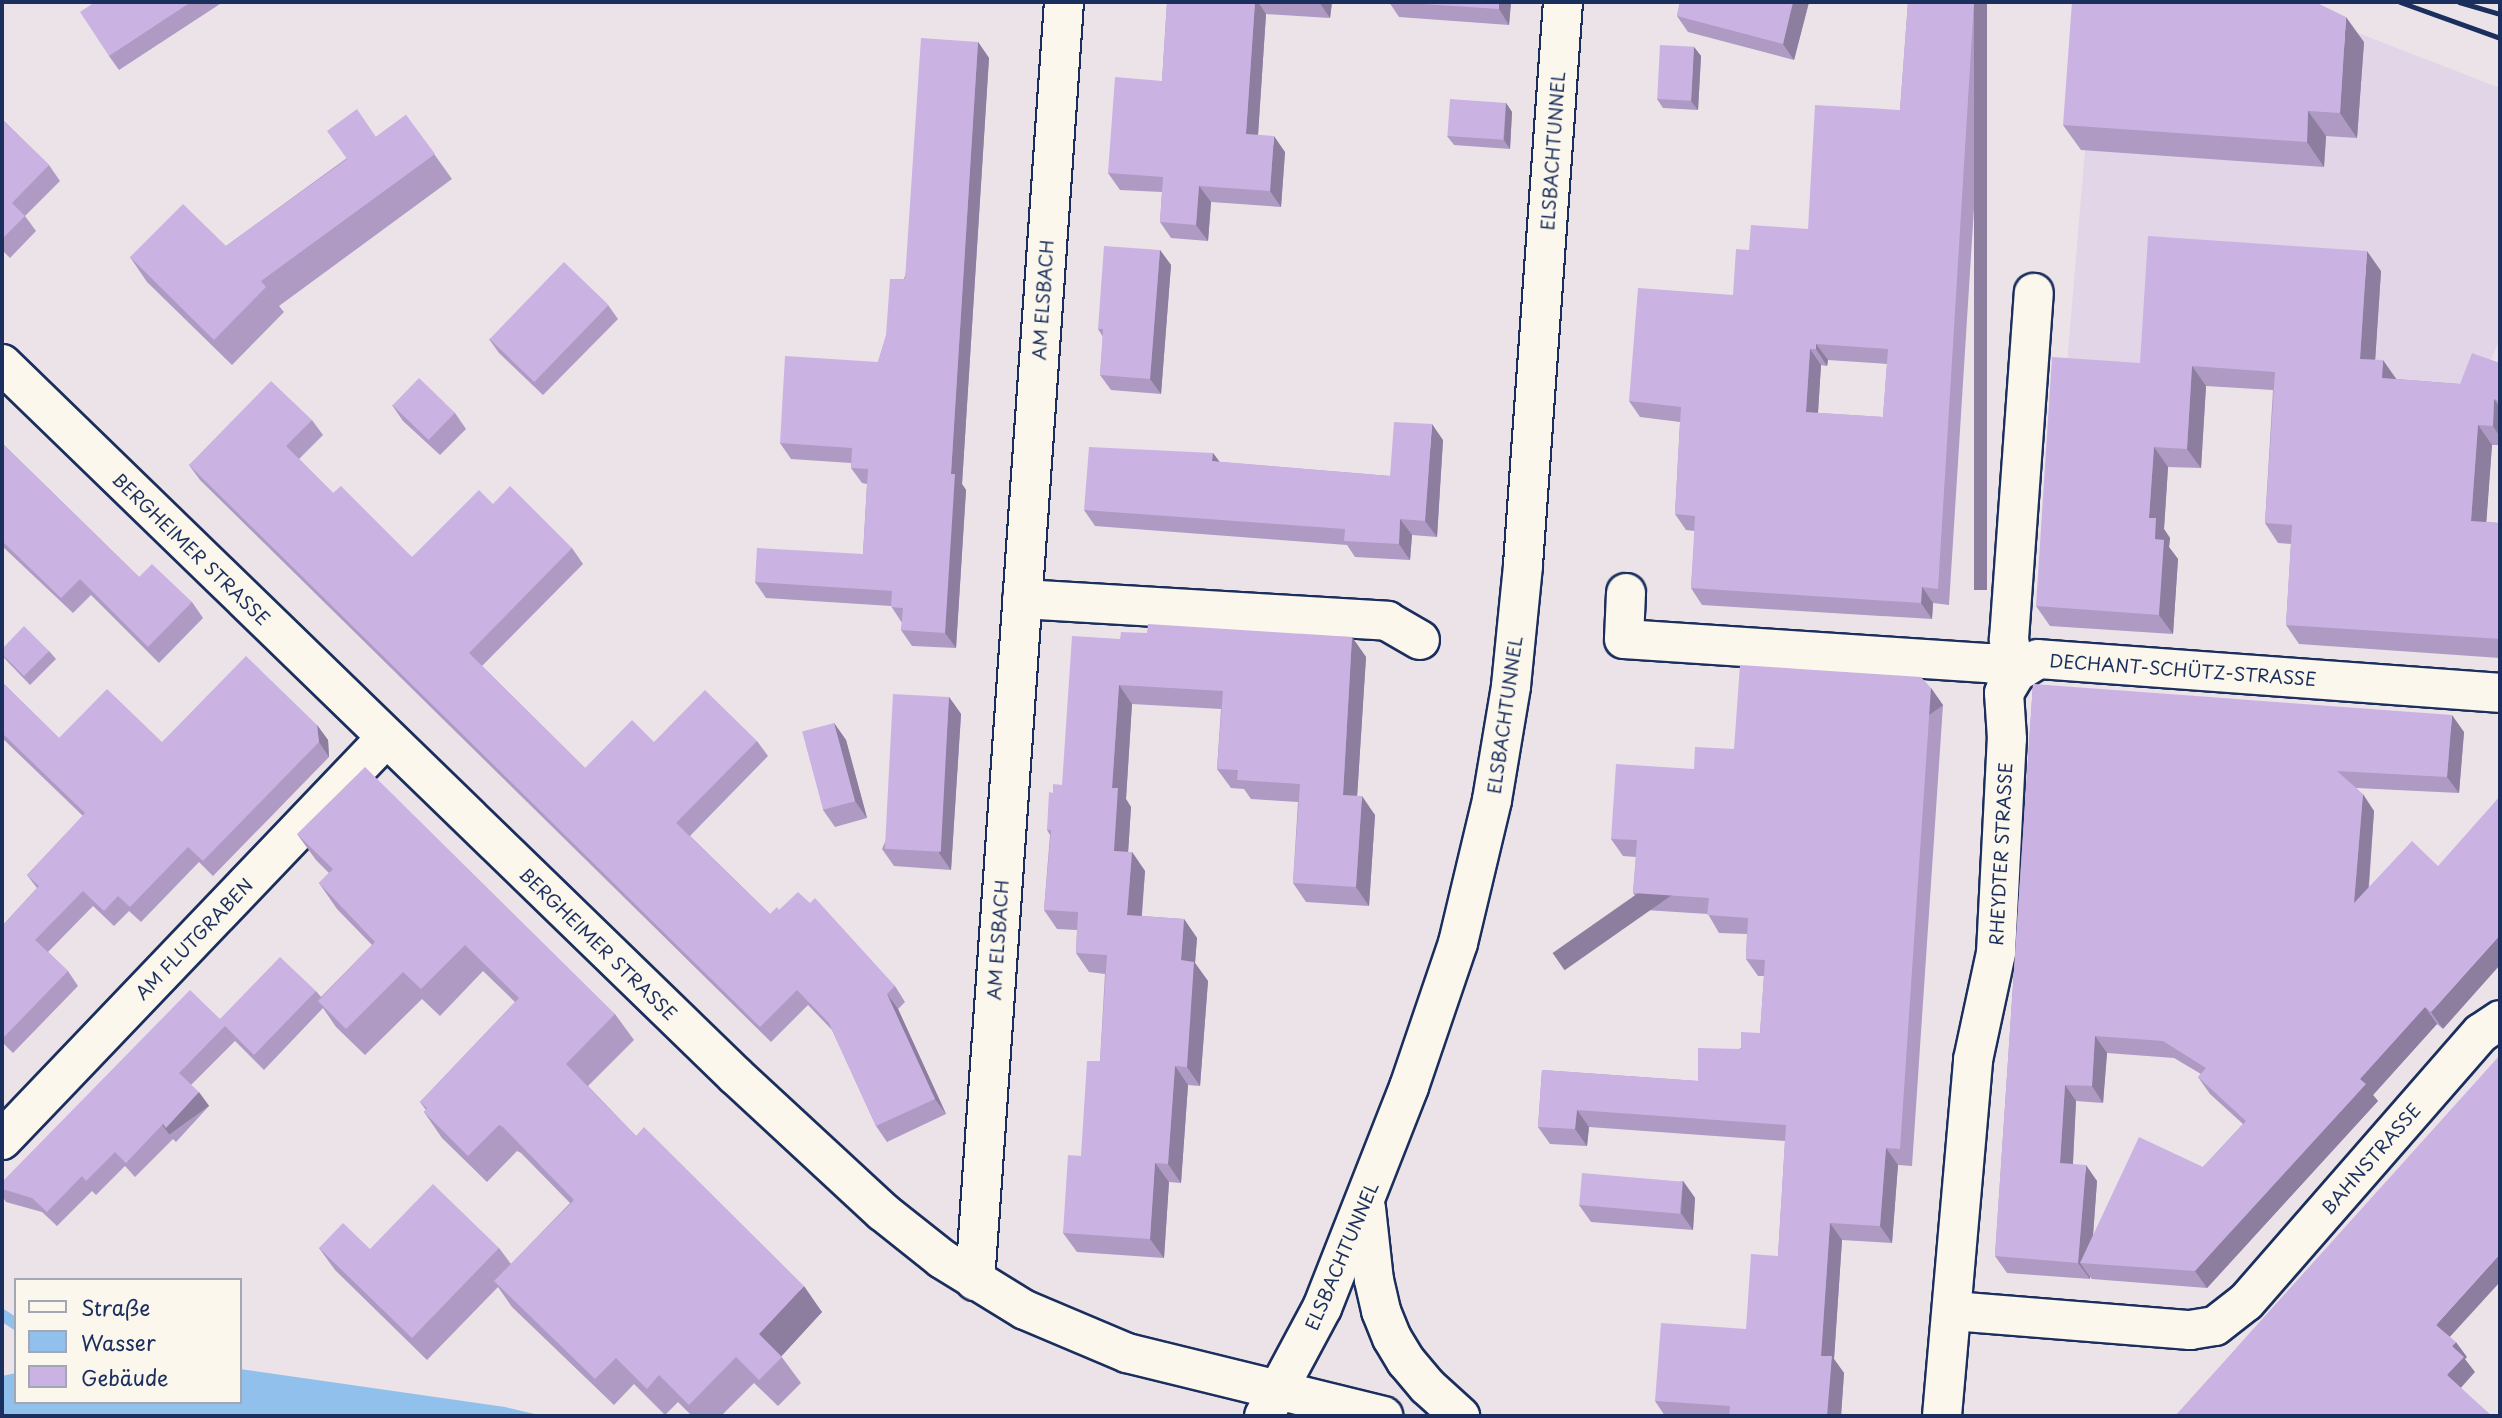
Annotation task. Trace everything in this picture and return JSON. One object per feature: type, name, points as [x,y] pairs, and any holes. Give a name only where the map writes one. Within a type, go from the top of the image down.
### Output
[{"type":"street","name":"AM ELSBACH","points":[[975,1281],[1064,2]]},
{"type":"street","name":"ELSBACHTUNNEL","points":[[1272,1404],[1322,1308],[1366,1202],[1455,953],[1484,839],[1499,764],[1516,647],[1531,480],[1563,2]]},
{"type":"street","points":[[2016,673],[2009,639],[2034,293]]},
{"type":"street","name":"BERGHEIMER STRASSE","points":[[2,365],[386,738],[883,1212],[975,1281],[1045,1320],[1127,1353],[1272,1404],[1383,1416]]},
{"type":"street","points":[[1626,593],[1624,639],[1989,663],[2016,673]]},
{"type":"street","points":[[1022,598],[1387,621],[1420,640]]},
{"type":"street","name":"DECHANT-SCHÜTZ-STRASSE","points":[[2016,673],[2038,659],[2500,693]]},
{"type":"street","name":"RHEYDTER STRASSE","points":[[1942,1416],[1973,1060],[1996,953],[2007,739],[2004,693],[2016,673]]},
{"type":"street","name":"AM FLUTGRABEN","points":[[2,1140],[386,738]]},
{"type":"street","name":"BAHNSTRASSE","points":[[1953,1311],[2190,1330],[2215,1326],[2246,1302],[2481,1033],[2500,1020]]},
{"type":"street","points":[[1366,1202],[1374,1280],[1381,1311],[1392,1338],[1413,1370],[1460,1416]]},
{"type":"shaded area","points":[[2278,2],[2500,88],[2500,338],[2473,403],[2066,376],[2085,150],[2130,153]]},
{"type":"water","points":[[242,1369],[505,1407],[543,1416],[2,1416],[2,1376],[14,1373],[14,1404],[242,1404]]},
{"type":"building","points":[[95,2],[191,2],[109,56],[80,12]]},
{"type":"building","points":[[1167,2],[1255,2],[1246,134],[1274,136],[1270,191],[1199,186],[1196,225],[1160,222],[1163,177],[1108,173],[1115,77],[1162,81]]},
{"type":"building","points":[[1392,2],[1499,2],[1499,9]]},
{"type":"building","points":[[1680,2],[1793,2],[1783,44],[1677,16]]},
{"type":"building","points":[[1908,2],[1974,2],[1938,589],[1922,587],[1921,603],[1691,588],[1695,516],[1675,514],[1681,407],[1629,401],[1638,288],[1733,295],[1736,249],[1749,250],[1751,225],[1808,229],[1815,105],[1900,110]],"holes":[[[1816,344],[1888,349],[1883,417],[1806,412],[1810,349],[1816,349]]]},
{"type":"building","points":[[2072,2],[2315,2],[2346,17],[2340,113],[2308,111],[2307,142],[2063,125]]},
{"type":"building","points":[[921,38],[978,42],[951,474],[955,474],[945,633],[901,630],[903,608],[891,607],[892,591],[755,582],[757,548],[863,554],[868,469],[851,468],[852,448],[780,443],[785,356],[878,362],[886,335],[890,279],[905,279]]},
{"type":"building","points":[[1660,45],[1694,47],[1691,101],[1657,99]]},
{"type":"building","points":[[1450,99],[1506,103],[1503,140],[1447,136]]},
{"type":"building","points":[[357,109],[376,137],[406,115],[435,154],[261,281],[266,287],[214,340],[130,257],[183,204],[226,246],[347,159],[327,131]]},
{"type":"building","points":[[2,119],[49,165],[12,203],[25,216],[2,239]]},
{"type":"building","points":[[2148,236],[2367,251],[2360,359],[2383,360],[2382,378],[2460,384],[2472,353],[2500,363],[2500,402],[2494,399],[2493,426],[2478,425],[2471,521],[2500,523],[2500,639],[2286,625],[2292,525],[2265,523],[2275,372],[2192,366],[2187,449],[2154,447],[2149,518],[2156,518],[2155,539],[2164,540],[2159,615],[2036,606],[2052,357],[2140,363]]},
{"type":"building","points":[[1104,246],[1160,250],[1150,379],[1100,375],[1103,329],[1098,329]]},
{"type":"building","points":[[564,262],[609,305],[534,382],[490,339]]},
{"type":"building","points":[[419,378],[455,413],[429,440],[393,405]]},
{"type":"building","points":[[271,381],[312,420],[286,446],[333,493],[341,486],[412,557],[479,490],[493,504],[510,486],[572,548],[469,653],[585,768],[632,720],[654,742],[705,690],[757,741],[676,823],[770,914],[777,907],[779,910],[798,892],[810,903],[815,898],[895,986],[887,994],[935,1099],[876,1126],[829,1023],[797,990],[760,1027],[189,465]]},
{"type":"building","points":[[1394,422],[1432,424],[1425,521],[1400,519],[1399,544],[1344,541],[1345,529],[1084,510],[1089,447],[1213,453],[1212,461],[1390,476]]},
{"type":"building","points":[[2,443],[139,577],[152,564],[192,602],[148,647],[80,579],[61,598],[2,541]]},
{"type":"building","points":[[1148,624],[1352,637],[1343,795],[1362,796],[1356,887],[1293,883],[1300,784],[1237,780],[1238,770],[1217,769],[1223,691],[1119,685],[1112,788],[1118,788],[1114,851],[1132,852],[1127,915],[1184,919],[1181,960],[1194,962],[1187,1067],[1175,1066],[1168,1164],[1155,1163],[1150,1239],[1063,1233],[1068,1155],[1081,1156],[1087,1061],[1100,1061],[1107,955],[1076,953],[1078,912],[1044,910],[1051,830],[1047,830],[1049,792],[1053,793],[1053,784],[1062,785],[1072,636],[1120,639],[1121,632],[1147,633]]},
{"type":"building","points":[[24,626],[49,651],[24,676],[2,654],[2,649]]},
{"type":"building","points":[[246,656],[317,725],[319,742],[203,861],[188,847],[130,907],[118,896],[104,911],[83,891],[35,940],[68,971],[3,1038],[2,926],[39,886],[27,875],[85,813],[2,733],[2,682],[59,738],[107,689],[162,742]]},
{"type":"building","points":[[1740,665],[1921,677],[1931,688],[1900,1149],[1886,1148],[1880,1226],[1830,1223],[1821,1356],[1832,1356],[1827,1416],[1729,1416],[1730,1406],[1655,1401],[1661,1323],[1746,1329],[1751,1254],[1778,1256],[1786,1125],[1577,1110],[1575,1129],[1538,1127],[1542,1070],[1698,1081],[1698,1048],[1741,1049],[1741,1032],[1760,1033],[1765,960],[1746,959],[1748,918],[1707,915],[1709,898],[1633,893],[1637,840],[1611,839],[1616,764],[1694,769],[1695,747],[1734,749]]},
{"type":"building","points":[[2033,684],[2452,715],[2447,777],[2337,771],[2363,794],[2354,903],[2412,841],[2438,866],[2500,796],[2500,935],[2431,1012],[2425,1007],[2360,1079],[2366,1084],[2195,1271],[2080,1263],[2139,1137],[2203,1167],[2246,1121],[2198,1077],[2206,1068],[2163,1041],[2095,1036],[2092,1086],[2065,1085],[2060,1163],[2086,1165],[2078,1263],[1995,1256]]},
{"type":"building","points":[[893,694],[949,697],[941,852],[885,849]]},
{"type":"building","points":[[834,723],[855,801],[823,810],[802,732]]},
{"type":"building","points":[[365,767],[615,1014],[566,1064],[636,1136],[644,1127],[804,1286],[759,1334],[782,1357],[759,1380],[736,1357],[689,1405],[659,1375],[647,1389],[616,1358],[595,1379],[494,1281],[574,1200],[503,1127],[499,1125],[468,1156],[424,1112],[427,1108],[420,1102],[519,998],[465,945],[421,989],[403,972],[346,1029],[318,1001],[375,942],[319,883],[333,869],[297,834]]},
{"type":"building","points":[[280,957],[316,991],[254,1055],[225,1026],[179,1073],[199,1092],[166,1128],[163,1124],[126,1163],[115,1152],[86,1181],[82,1176],[47,1212],[32,1198],[2,1189],[2,1182],[190,990],[220,1019]]},
{"type":"building","points":[[2500,1055],[2500,1254],[2436,1325],[2456,1342],[2452,1346],[2464,1357],[2447,1375],[2492,1416],[2175,1416]]},
{"type":"building","points":[[1582,1173],[1683,1182],[1680,1214],[1579,1205]]},
{"type":"building","points":[[433,1184],[499,1248],[412,1338],[319,1248],[343,1223],[370,1249]]},
{"type":"waterway","points":[[2,1315],[14,1323]]},
{"type":"railway","points":[[2400,2],[2500,38]]},
{"type":"railway","points":[[2459,2],[2500,14]]}]
